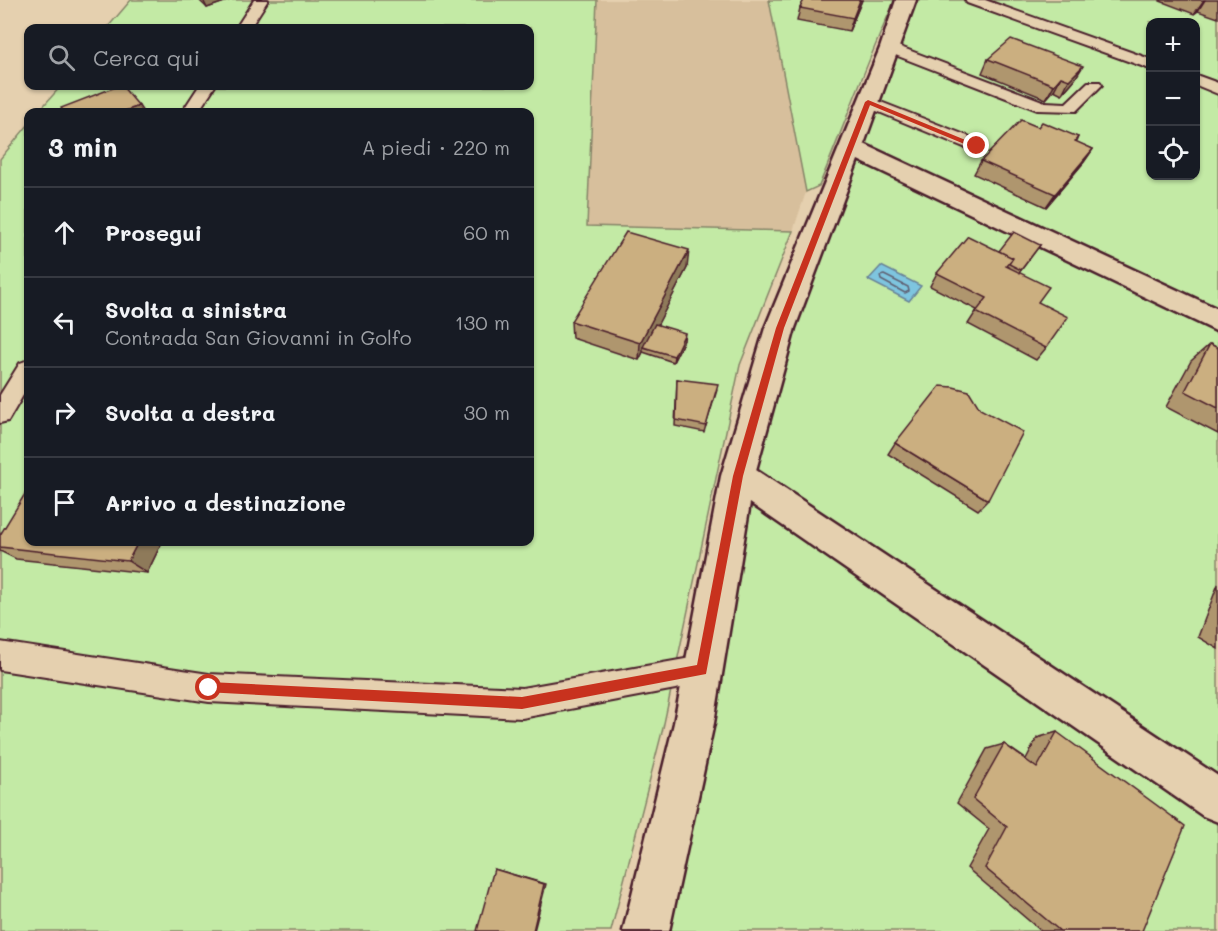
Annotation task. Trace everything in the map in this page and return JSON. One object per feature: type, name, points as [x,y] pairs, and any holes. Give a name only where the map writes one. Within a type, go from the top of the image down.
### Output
[{"type":"street","points":[[646,931],[694,723],[738,476],[780,328],[890,48],[906,0]]},
{"type":"street","points":[[850,147],[1218,321]]},
{"type":"street","points":[[738,476],[1218,801]]},
{"type":"lane","points":[[246,24],[261,0]]},
{"type":"lane","points":[[972,0],[1146,63]]},
{"type":"lane","points":[[890,48],[1043,107],[1070,108],[1094,85]]},
{"type":"lane","points":[[1200,82],[1218,89]]},
{"type":"lane","points":[[193,108],[204,90]]},
{"type":"lane","points":[[868,102],[977,146]]},
{"type":"lane","points":[[0,414],[24,375]]},
{"type":"lane","points":[[0,656],[209,688],[522,703],[702,670]]},
{"type":"shaded area","points":[[597,0],[769,0],[806,192],[793,231],[587,226]]},
{"type":"green space","points":[[131,0],[597,0],[587,226],[793,231],[740,365],[663,728],[611,931],[0,931],[0,159],[24,130],[24,546],[534,546],[534,108],[42,108],[57,90],[534,90],[534,24],[110,24]]},
{"type":"green space","points":[[769,0],[895,0],[819,186],[806,192]]},
{"type":"green space","points":[[911,0],[1218,0],[1218,931],[656,931],[746,472],[798,299]]},
{"type":"water","points":[[881,266],[921,286],[909,301],[868,280]]},
{"type":"building","points":[[804,0],[860,0],[853,18],[800,8]]},
{"type":"building","points":[[1011,39],[1083,66],[1069,80],[1061,77],[1054,85],[988,59]]},
{"type":"building","points":[[108,90],[125,90],[139,106],[133,108],[61,108]]},
{"type":"building","points":[[1021,120],[1038,127],[1042,122],[1078,137],[1075,141],[1093,149],[1055,194],[981,161]]},
{"type":"building","points":[[626,232],[689,250],[640,343],[571,321]]},
{"type":"building","points":[[1014,232],[1040,245],[1021,270],[1009,264],[1013,258],[999,251]]},
{"type":"building","points":[[968,236],[1013,258],[1006,266],[1049,287],[1038,302],[1068,317],[1046,348],[976,312],[987,298],[937,273]]},
{"type":"building","points":[[655,324],[685,333],[674,356],[643,347]]},
{"type":"building","points":[[1210,344],[1218,348],[1218,408],[1185,391]]},
{"type":"building","points":[[677,379],[718,384],[706,426],[676,420]]},
{"type":"building","points":[[940,386],[969,391],[980,409],[1023,432],[988,500],[895,443]]},
{"type":"building","points":[[24,496],[24,546],[136,546],[128,561],[0,547],[0,535]]},
{"type":"building","points":[[1057,732],[1185,826],[1142,931],[1060,931],[985,868],[1007,827],[973,799],[1004,744],[1037,768]]},
{"type":"building","points":[[494,869],[544,884],[533,931],[477,931]]},
{"type":"route","points":[[209,688],[522,703],[702,670],[738,476],[780,328],[868,102],[977,146]]}]
